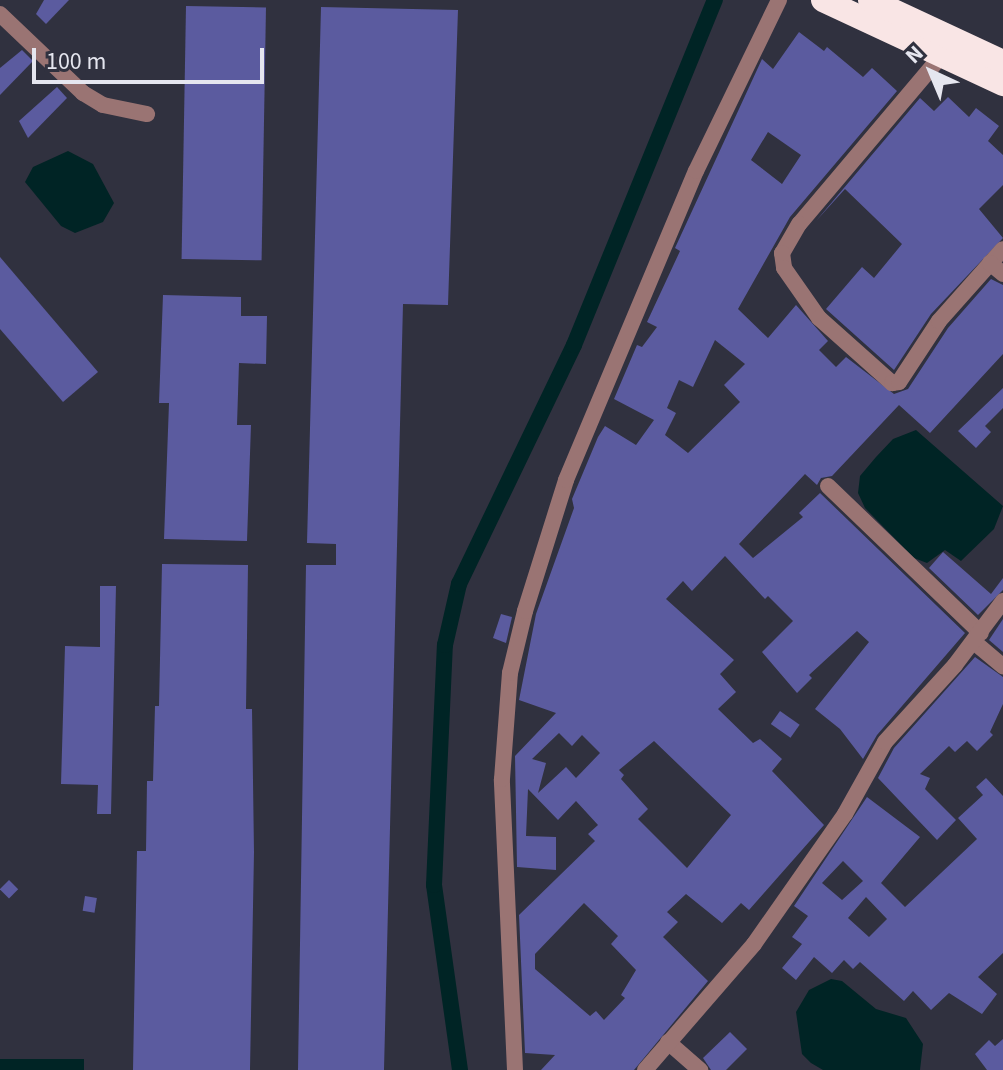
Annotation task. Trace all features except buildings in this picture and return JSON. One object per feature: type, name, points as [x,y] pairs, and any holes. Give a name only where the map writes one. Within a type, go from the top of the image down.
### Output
[{"type":"highway","points":[[823,0],[1003,62]]},
{"type":"highway","points":[[870,0],[942,55],[1003,84]]},
{"type":"street","points":[[515,1070],[502,779],[510,673],[528,597],[566,480],[696,171],[779,0]]},
{"type":"street","points":[[0,14],[83,93],[103,105],[147,114]]},
{"type":"street","points":[[942,55],[799,224],[782,253],[784,268],[819,318],[892,383],[899,382],[939,321],[997,268],[1003,249]]},
{"type":"street","points":[[828,486],[1003,666]]},
{"type":"street","points":[[645,1070],[754,944],[845,814],[885,742],[978,637],[1003,601]]},
{"type":"street","points":[[668,1042],[700,1070]]},
{"type":"shaded area","points":[[68,151],[93,164],[114,203],[103,222],[75,233],[61,226],[25,182],[33,167]]},
{"type":"shaded area","points":[[916,430],[1003,506],[994,529],[961,561],[945,550],[927,563],[914,558],[865,508],[858,493],[860,476],[876,457],[893,439]]},
{"type":"shaded area","points":[[831,979],[842,981],[876,1009],[906,1018],[923,1044],[920,1070],[823,1070],[802,1054],[796,1012],[809,990]]},
{"type":"shaded area","points":[[0,1059],[84,1059],[84,1070],[0,1070]]},
{"type":"waterway","points":[[460,1070],[434,885],[445,645],[459,584],[574,345],[715,0]]}]
